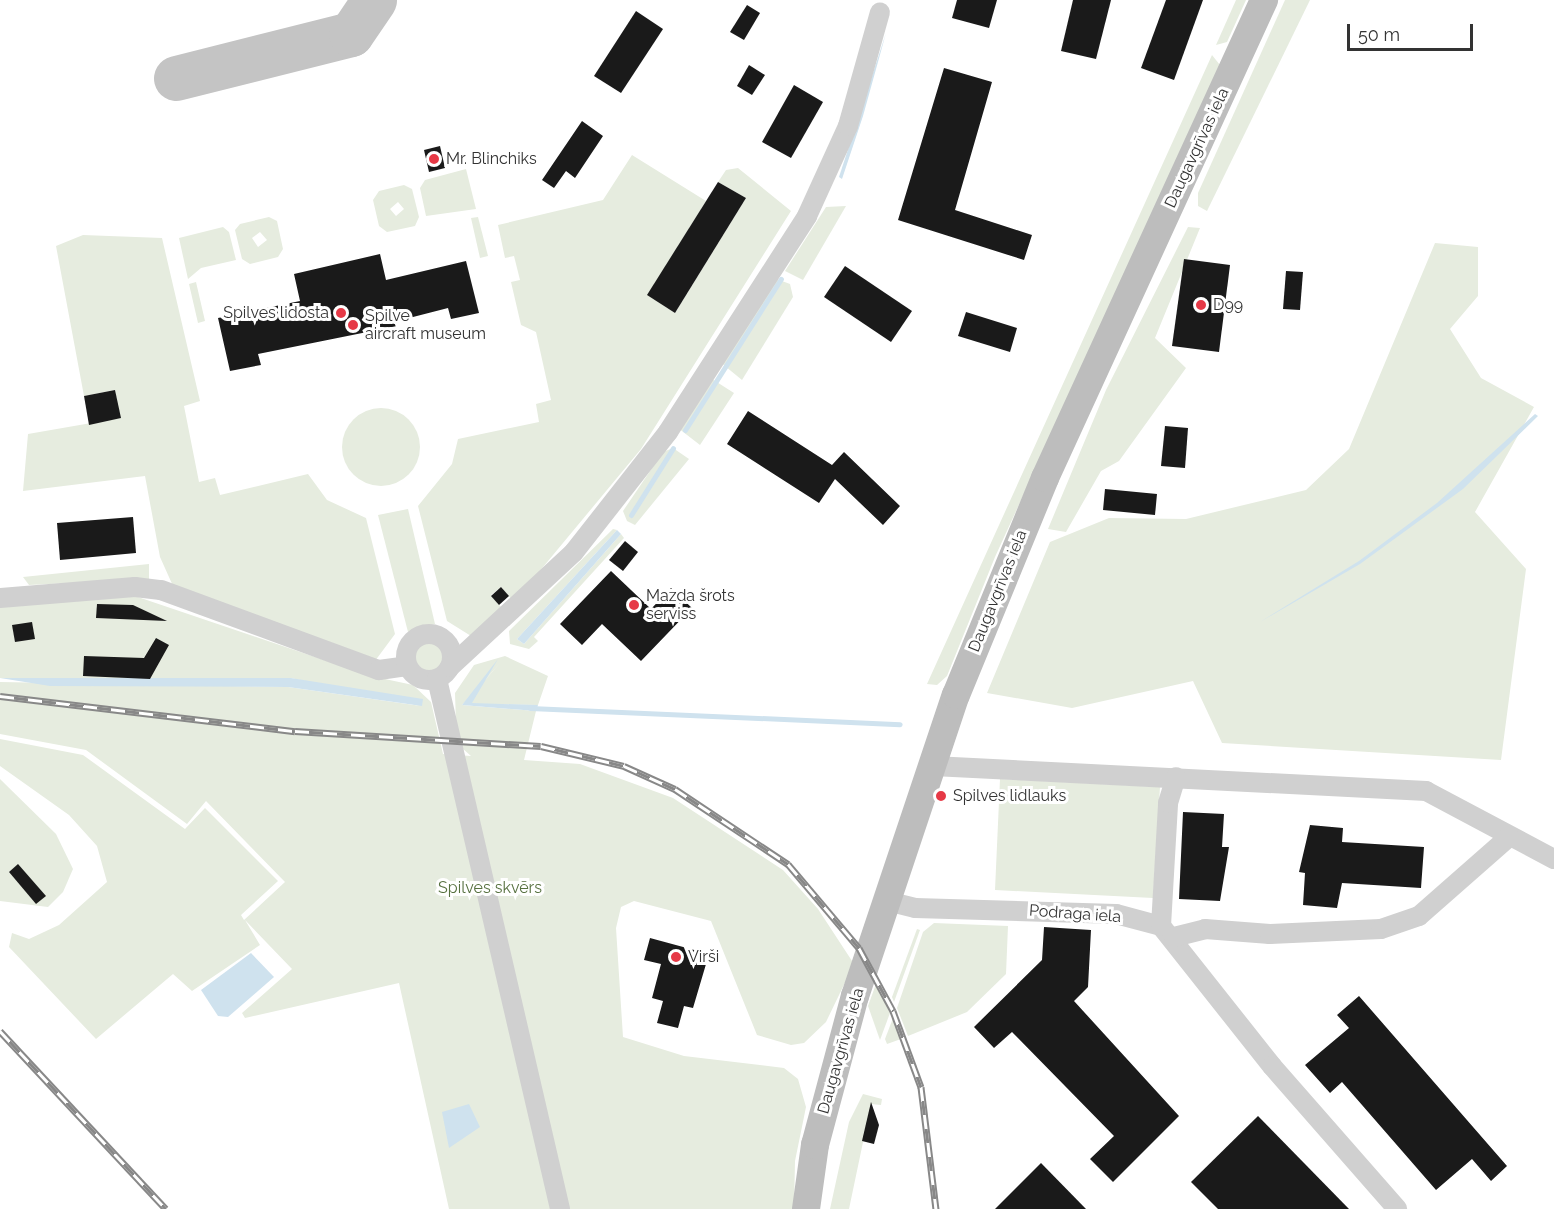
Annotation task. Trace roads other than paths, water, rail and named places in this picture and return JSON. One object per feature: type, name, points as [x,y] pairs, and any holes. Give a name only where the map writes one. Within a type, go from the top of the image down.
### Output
[{"type":"main road","name":"Daugavgrīvas iela","points":[[806,1209],[828,1092],[933,766],[1003,575],[1264,0]]},
{"type":"street","points":[[407,666],[420,679],[444,673],[574,552],[668,432],[807,216],[848,126],[880,12]]},
{"type":"street","points":[[0,598],[135,586],[161,590],[379,670],[407,666]]},
{"type":"street","points":[[407,666],[409,644],[429,633],[450,646],[444,673],[560,1209]]},
{"type":"street","points":[[933,766],[1426,791],[1554,859]]},
{"type":"street","points":[[1176,777],[1168,803],[1168,932],[1244,1031],[1397,1209]]},
{"type":"street","points":[[1168,932],[1205,929],[1270,934],[1381,929],[1419,916],[1509,837]]},
{"type":"street","name":"Podraga iela","points":[[891,902],[915,908],[1116,914],[1168,932]]},
{"type":"water","points":[[886,33],[863,116],[842,179],[839,177]]},
{"type":"water","points":[[1535,414],[1538,416],[1463,489],[1360,564],[1260,622],[1359,561],[1437,503]]},
{"type":"water","points":[[617,530],[621,534],[524,644],[517,639]]},
{"type":"water","points":[[498,659],[472,703],[538,705],[536,711],[462,705]]},
{"type":"water","points":[[0,678],[291,678],[423,699],[422,706],[288,687],[50,686]]},
{"type":"water","points":[[251,953],[274,977],[228,1017],[218,1016],[201,990]]},
{"type":"water","points":[[469,1104],[480,1127],[449,1148],[442,1112]]},
{"type":"waterway","points":[[685,430],[781,279]]},
{"type":"waterway","points":[[631,515],[673,448]]},
{"type":"waterway","points":[[530,708],[900,724]]},
{"type":"railway","points":[[0,696],[295,731],[541,746],[624,766],[675,789],[788,864],[859,948],[893,1011],[921,1087],[936,1209]]},
{"type":"railway","points":[[0,1031],[166,1209]]},
{"type":"place","name":"Mr. Blinchiks","points":[[434,159]]},
{"type":"place","name":"D99","points":[[1201,305]]},
{"type":"place","name":"Spilves lidosta","points":[[341,313]]},
{"type":"place","name":"Spilve aircraft museum","points":[[353,325]]},
{"type":"place","name":"Mazda šrots serviss","points":[[634,605]]},
{"type":"place","name":"Spilves lidlauks","points":[[941,796]]},
{"type":"place","name":"Virši","points":[[676,957]]},
{"type":"park label","name":"Spilves skvērs","points":[[490,888]]}]
